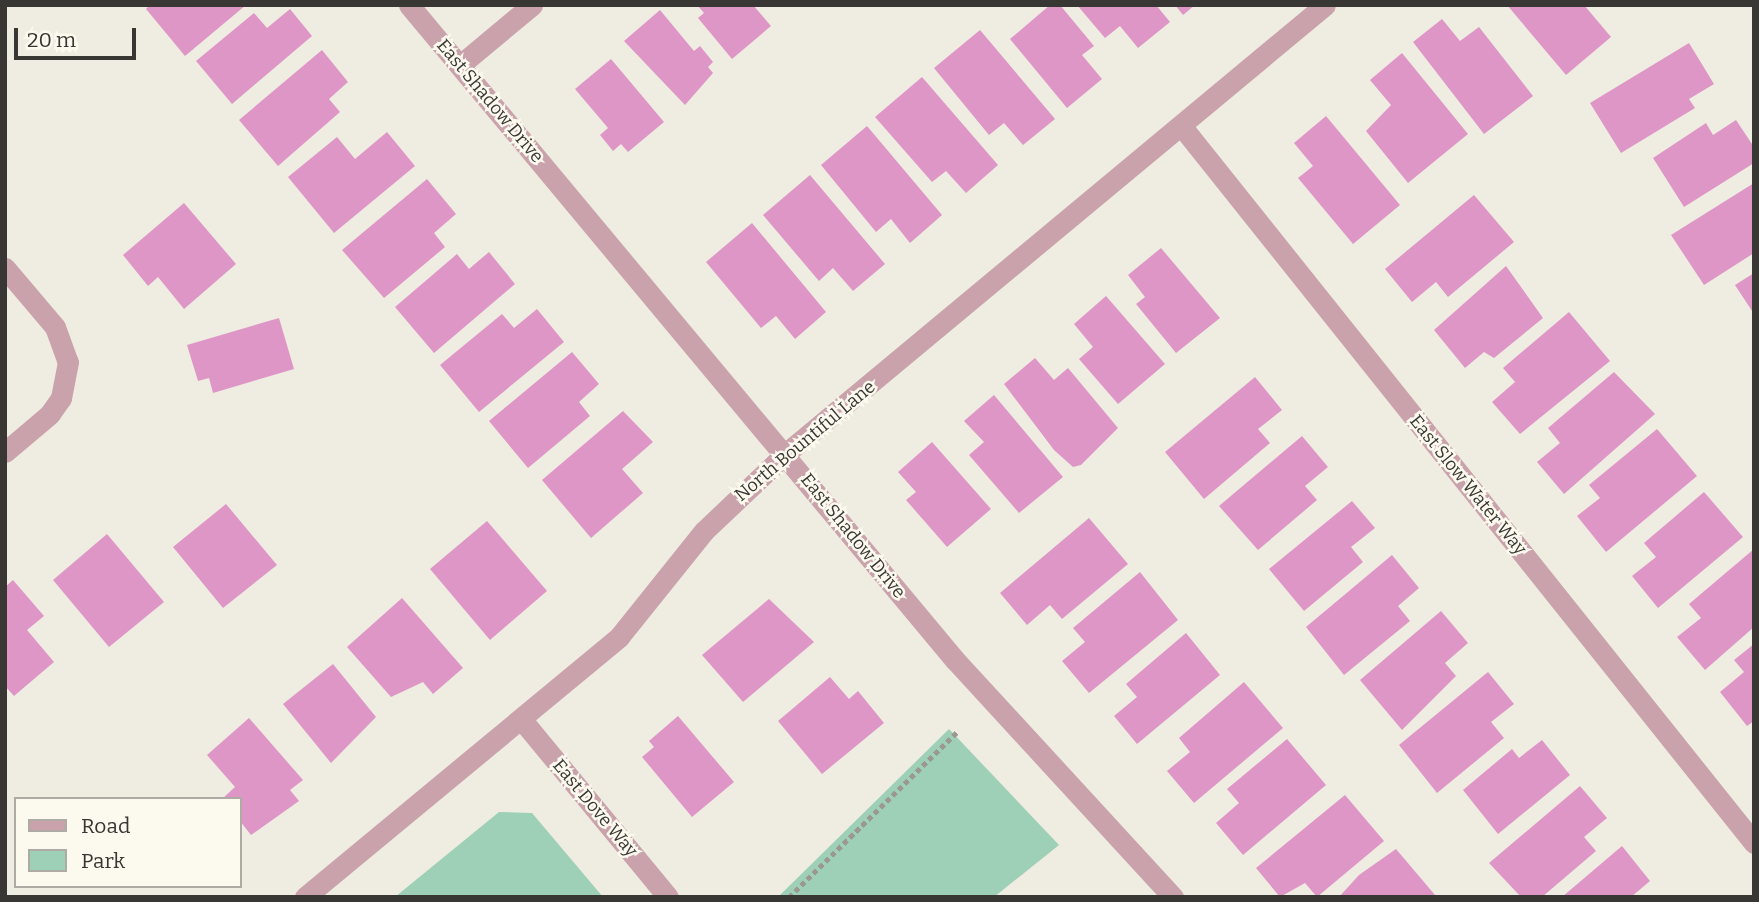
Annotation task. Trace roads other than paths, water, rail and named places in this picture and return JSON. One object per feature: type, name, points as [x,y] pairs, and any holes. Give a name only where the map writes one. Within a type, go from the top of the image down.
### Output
[{"type":"street","name":"East Shadow Drive","points":[[409,5],[955,660],[1173,897]]},
{"type":"street","points":[[460,65],[531,5]]},
{"type":"street","name":"North Bountiful Lane","points":[[305,897],[523,720],[619,637],[720,514],[786,454],[1183,128],[1325,5]]},
{"type":"street","name":"East Slow Water Way","points":[[1183,128],[1754,843]]},
{"type":"street","points":[[5,268],[55,327],[67,380],[50,414],[5,452]]},
{"type":"street","name":"East Dove Way","points":[[523,720],[668,897]]}]
